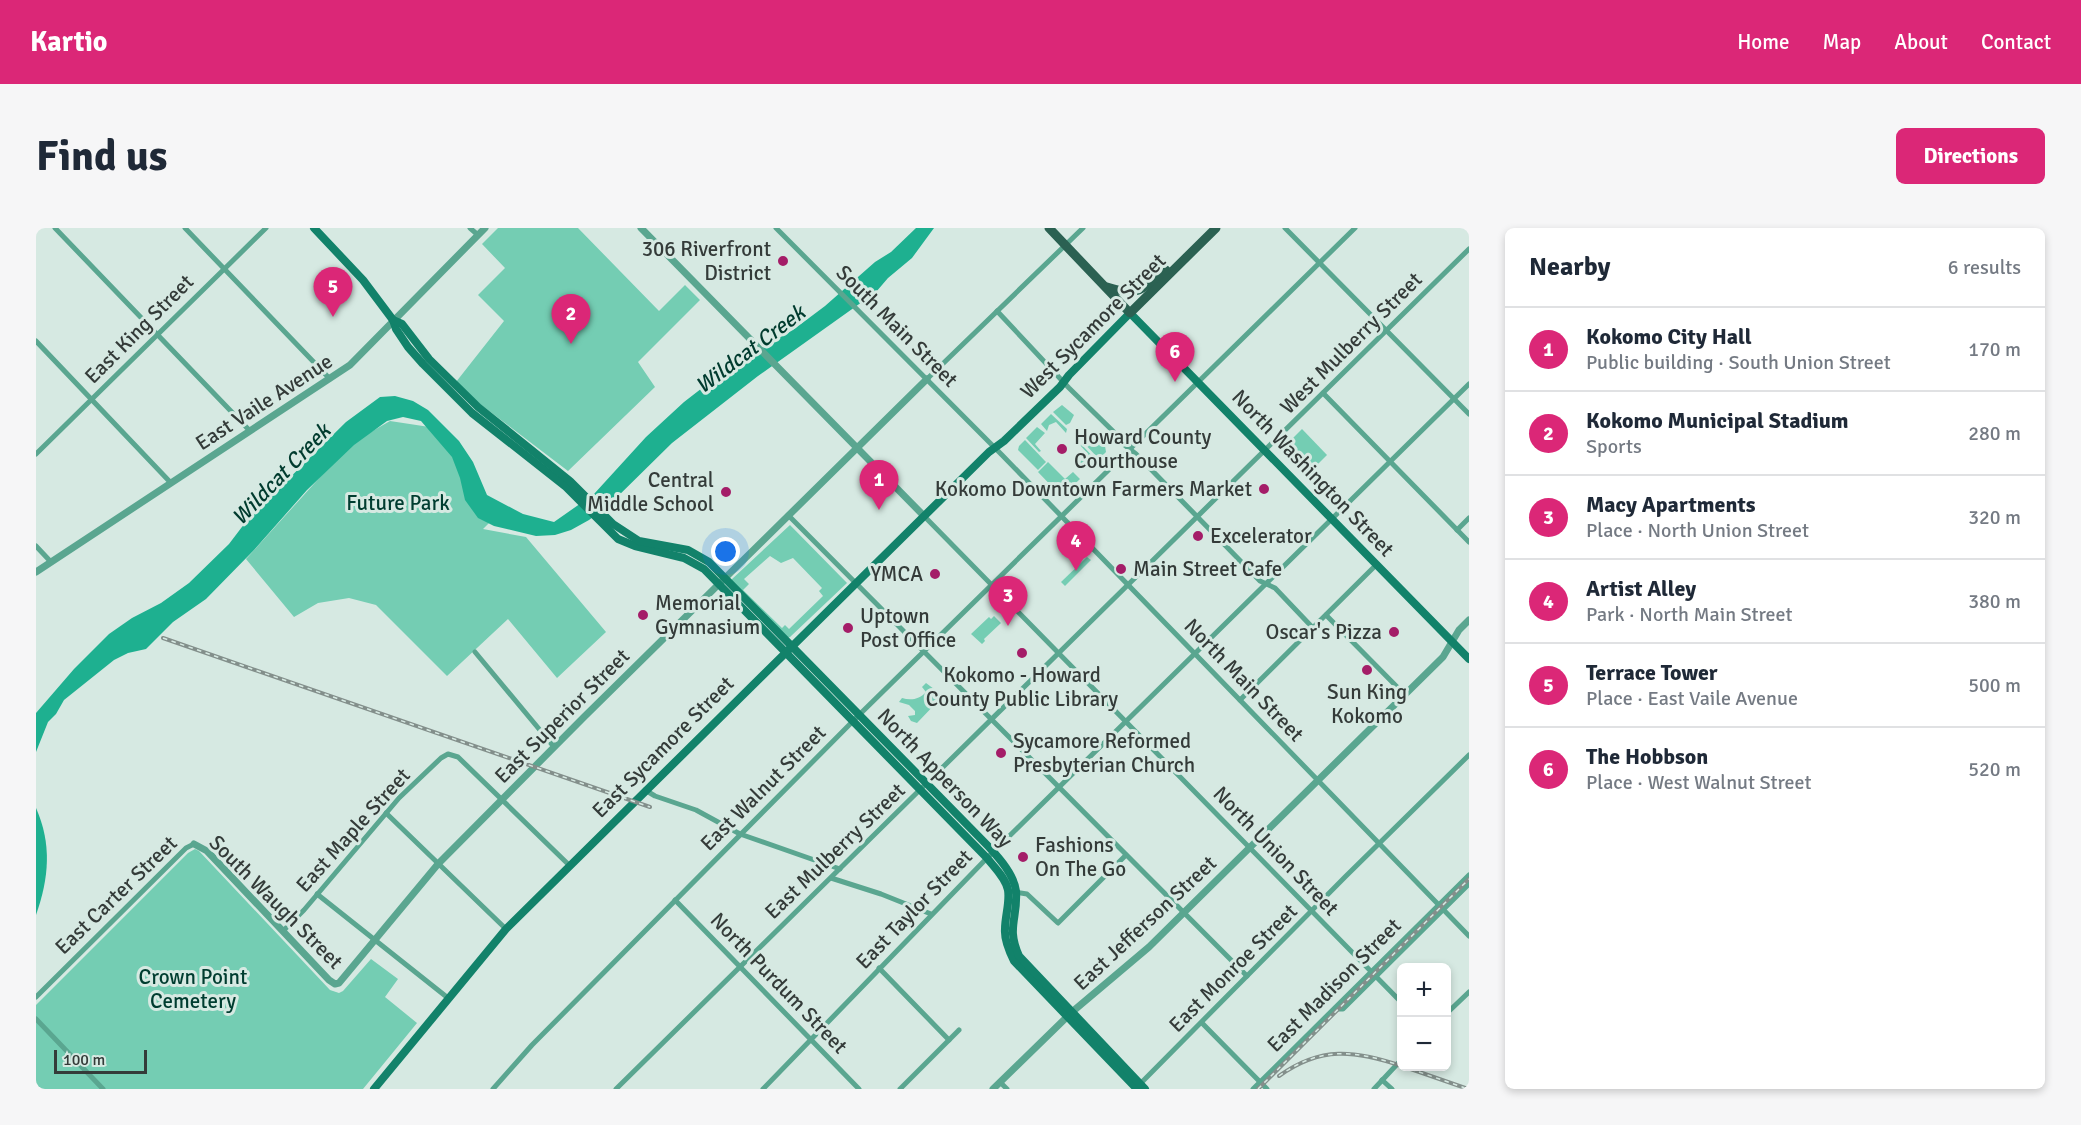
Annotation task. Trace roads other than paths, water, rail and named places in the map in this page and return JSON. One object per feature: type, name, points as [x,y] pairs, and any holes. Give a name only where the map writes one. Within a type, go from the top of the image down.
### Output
[{"type":"main road","name":"North Apperson Way","points":[[314,228],[363,280],[393,320],[402,324],[429,359],[478,407],[570,486],[610,527],[639,541],[688,550],[709,562],[721,581],[1007,870],[1012,892]]},
{"type":"main road","points":[[1048,228],[1130,313]]},
{"type":"main road","name":"West Sycamore Street","points":[[995,448],[1060,387],[1130,313],[1216,228]]},
{"type":"main road","points":[[1105,287],[1124,292],[1138,291],[1190,253]]},
{"type":"main road","name":"North Washington Street","points":[[1130,313],[1469,659]]},
{"type":"main road","name":"East Sycamore Street","points":[[374,1089],[506,929],[855,583],[995,448]]},
{"type":"main road","points":[[1012,892],[1005,929],[1009,950],[1020,969],[1070,1015],[1139,1088]]},
{"type":"street","points":[[56,228],[250,431]]},
{"type":"street","points":[[185,228],[330,379]]},
{"type":"street","name":"East King Street","points":[[36,454],[266,228]]},
{"type":"street","points":[[470,228],[478,235]]},
{"type":"street","name":"East Vaile Avenue","points":[[36,572],[350,365],[485,228]]},
{"type":"street","points":[[641,228],[924,516]]},
{"type":"street","name":"South Main Street","points":[[776,228],[995,448]]},
{"type":"street","points":[[927,379],[1083,228]]},
{"type":"street","points":[[1285,228],[1469,414]]},
{"type":"street","name":"East Walnut Street","points":[[493,1089],[532,1045],[856,718],[1355,228]]},
{"type":"street","name":"West Mulberry Street","points":[[1128,586],[1469,249]]},
{"type":"street","points":[[997,311],[1122,443],[1130,448],[1260,581],[1275,588],[1313,628]]},
{"type":"street","points":[[36,341],[171,483]]},
{"type":"street","name":"East Superior Street","points":[[335,984],[347,975],[438,864],[927,379]]},
{"type":"street","name":"East Taylor Street","points":[[763,1089],[990,855],[1469,384]]},
{"type":"street","points":[[1323,393],[1469,542]]},
{"type":"street","name":"North Main Street","points":[[995,448],[1469,936]]},
{"type":"street","points":[[788,515],[1247,976]]},
{"type":"street","name":"North Union Street","points":[[924,516],[1397,1000]]},
{"type":"street","points":[[1457,530],[1469,518]]},
{"type":"street","points":[[36,546],[51,562]]},
{"type":"street","points":[[1240,700],[1377,564]]},
{"type":"street","name":"East Mulberry Street","points":[[616,1089],[1128,586]]},
{"type":"street","points":[[1326,615],[1405,695]]},
{"type":"street","name":"East Jefferson Street","points":[[993,1089],[1070,1015],[1149,947],[1184,913],[1443,657],[1459,630],[1469,620]]},
{"type":"street","points":[[475,652],[554,747]]},
{"type":"street","name":"East Maple Street","points":[[283,932],[386,813],[441,758],[451,754],[458,757],[502,800]]},
{"type":"street","name":"East Monroe Street","points":[[1139,1088],[1247,976],[1469,755]]},
{"type":"street","points":[[645,790],[655,796],[696,810],[740,834],[840,869]]},
{"type":"street","points":[[502,800],[569,865]]},
{"type":"street","points":[[386,813],[506,929]]},
{"type":"street","name":"South Waugh Street","points":[[194,844],[207,850],[335,984]]},
{"type":"street","name":"East Carter Street","points":[[36,997],[186,848],[194,844]]},
{"type":"street","points":[[1012,892],[1027,894],[1058,923],[1126,855]]},
{"type":"street","points":[[1441,907],[1469,875]]},
{"type":"street","points":[[831,878],[881,894],[931,914]]},
{"type":"street","points":[[1441,907],[1469,884]]},
{"type":"street","points":[[317,894],[448,998]]},
{"type":"street","name":"North Purdum Street","points":[[675,900],[859,1089]]},
{"type":"street","name":"East Madison Street","points":[[1253,1089],[1338,1007],[1371,971],[1441,907]]},
{"type":"street","name":"East Madison Street","points":[[1338,1007],[1344,1009],[1441,907]]},
{"type":"street","points":[[879,968],[949,1040]]},
{"type":"street","points":[[1451,1009],[1469,992]]},
{"type":"street","points":[[36,1018],[103,1089]]},
{"type":"street","points":[[1202,1023],[1267,1089]]},
{"type":"street","points":[[900,1089],[959,1030]]},
{"type":"street","points":[[1374,1089],[1397,1063]]},
{"type":"street","points":[[1382,1080],[1392,1089]]},
{"type":"street","points":[[1000,1082],[1006,1089]]},
{"type":"railway","points":[[163,638],[650,807]]},
{"type":"railway","points":[[1258,1089],[1469,879]]},
{"type":"railway","points":[[1279,1076],[1294,1066],[1324,1055],[1353,1054],[1397,1065]]},
{"type":"railway","points":[[1416,1071],[1468,1089]]},
{"type":"place","name":"306 Riverfront District","points":[[783,261]]},
{"type":"place","name":"Terrace Tower","points":[[333,317]]},
{"type":"place","name":"Kokomo Municipal Stadium","points":[[571,344]]},
{"type":"place","name":"The Hobbson","points":[[1175,382]]},
{"type":"place","name":"Howard County Courthouse","points":[[1062,449]]},
{"type":"place","name":"Kokomo Downtown Farmers Market","points":[[1264,489]]},
{"type":"place","name":"Central Middle School","points":[[726,492]]},
{"type":"place","name":"Kokomo City Hall","points":[[879,510]]},
{"type":"place","name":"Excelerator","points":[[1198,536]]},
{"type":"place","name":"Main Street Cafe","points":[[1121,569]]},
{"type":"place","name":"Artist Alley","points":[[1076,571]]},
{"type":"place","name":"YMCA","points":[[935,574]]},
{"type":"place","name":"Memorial Gymnasium","points":[[643,615]]},
{"type":"place","name":"Macy Apartments","points":[[1008,626]]},
{"type":"place","name":"Uptown Post Office","points":[[848,628]]},
{"type":"place","name":"Oscar's Pizza","points":[[1394,632]]},
{"type":"place","name":"Kokomo - Howard County Public Library","points":[[1022,653]]},
{"type":"place","name":"Sun King Kokomo","points":[[1367,670]]},
{"type":"place","name":"Sycamore Reformed Presbyterian Church","points":[[1001,753]]},
{"type":"place","name":"Fashions On The Go","points":[[1023,857]]},
{"type":"water label","name":"Wildcat Creek","points":[[750,349]]},
{"type":"water label","name":"Wildcat Creek","points":[[281,474]]},
{"type":"park label","name":"Future Park","points":[[398,503]]},
{"type":"park label","name":"Crown Point Cemetery","points":[[193,989]]}]
